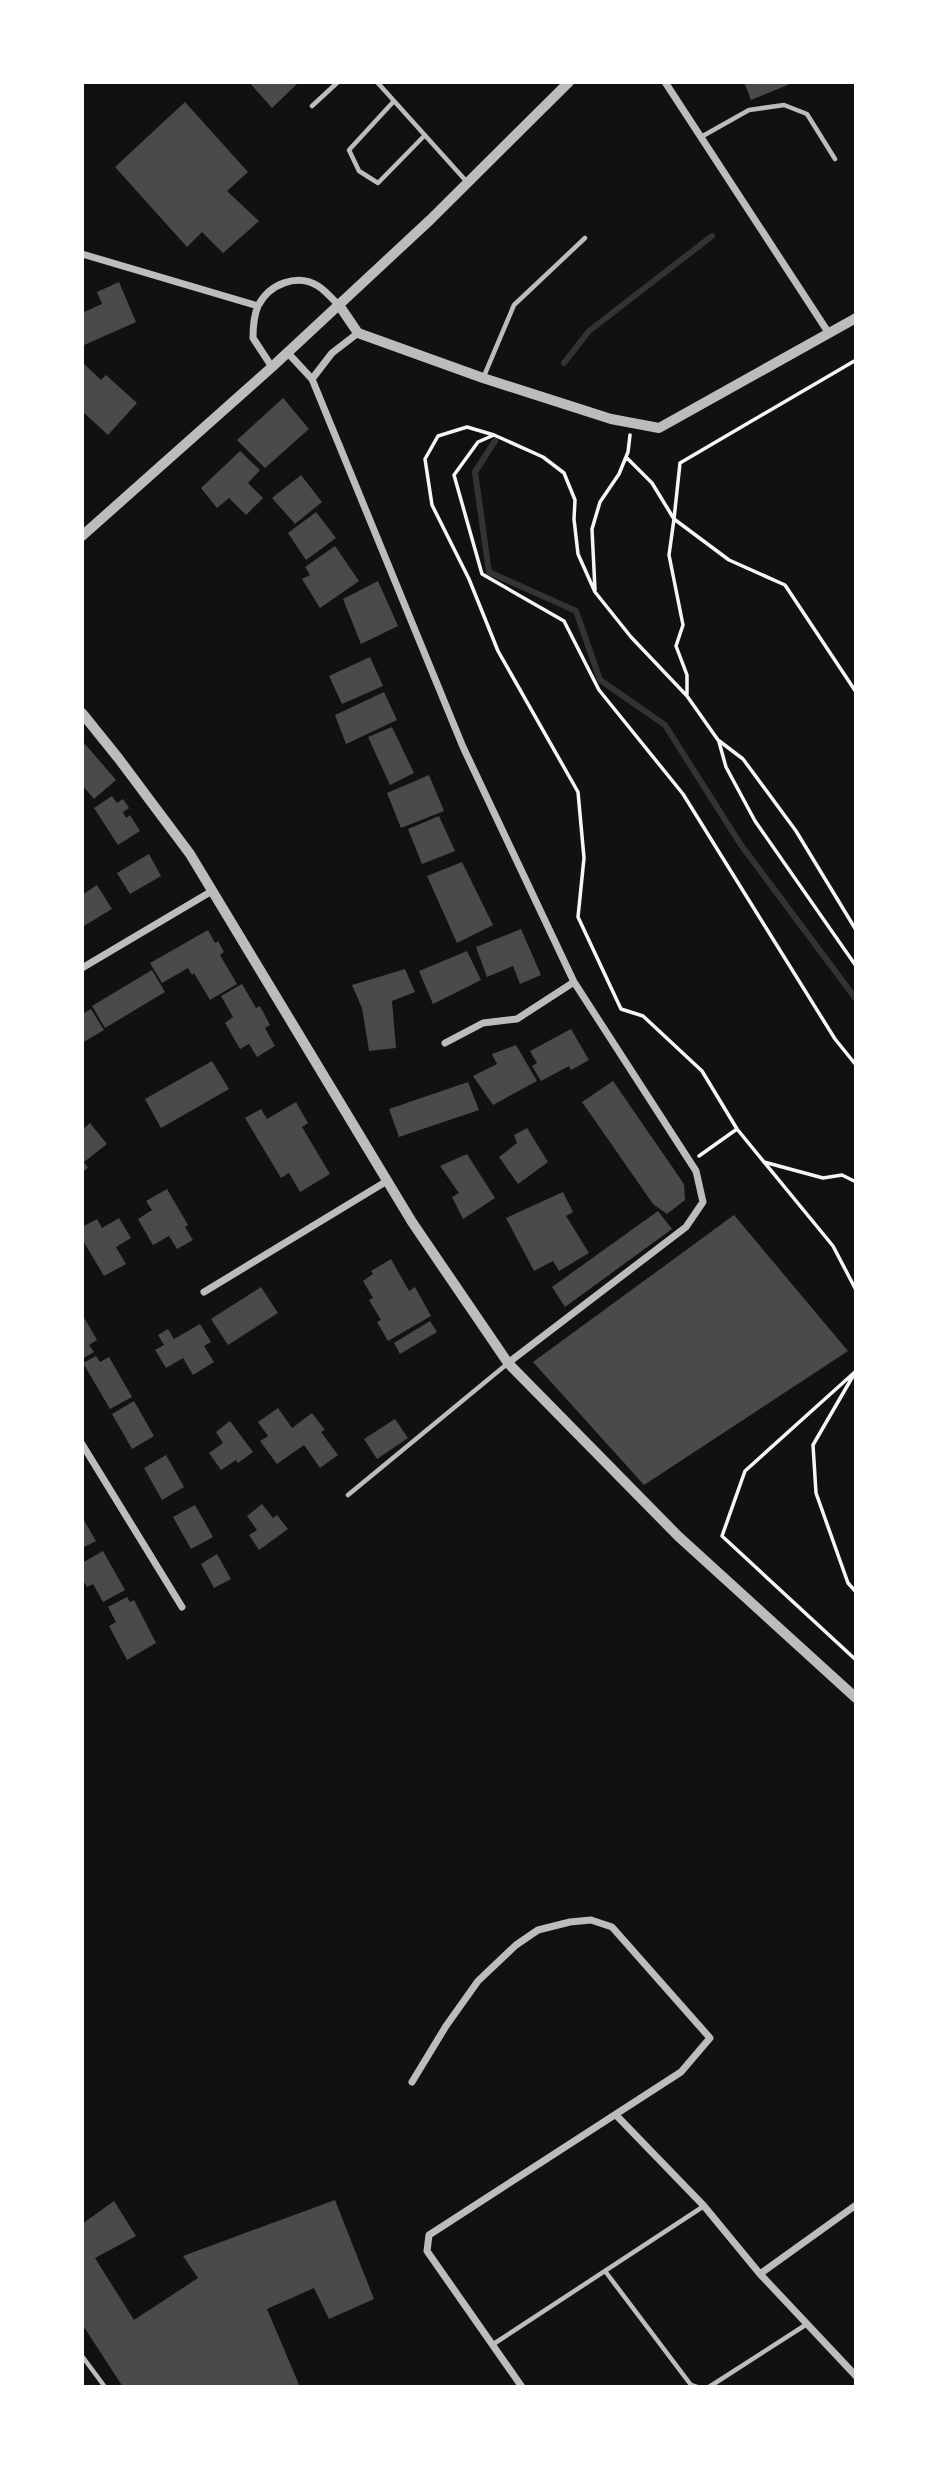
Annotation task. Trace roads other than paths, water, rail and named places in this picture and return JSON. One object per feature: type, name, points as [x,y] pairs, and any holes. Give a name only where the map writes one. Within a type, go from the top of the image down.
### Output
[{"type":"street","points":[[665,82],[828,332]]},
{"type":"street","points":[[82,536],[272,368],[568,83]]},
{"type":"street","points":[[82,254],[258,306]]},
{"type":"street","points":[[272,368],[253,338],[258,306],[273,287],[301,280],[318,286],[339,305],[358,333],[483,378],[631,424],[659,428],[856,318]]},
{"type":"street","points":[[312,379],[332,353],[358,333]]},
{"type":"street","points":[[287,352],[312,379],[463,747],[574,982],[691,1163],[703,1202],[686,1227],[508,1363]]},
{"type":"street","points":[[82,713],[190,854],[412,1223],[508,1363],[678,1536],[856,1699]]},
{"type":"street","points":[[82,968],[212,891]]},
{"type":"street","points":[[444,1043],[483,1023],[517,1019],[574,982]]},
{"type":"street","points":[[204,1292],[387,1181]]},
{"type":"street","points":[[82,1444],[181,1606]]},
{"type":"street","points":[[412,2082],[446,2026],[478,1981],[516,1945],[538,1930],[570,1922],[591,1920],[612,1927],[710,2038],[681,2071],[429,2235],[427,2251],[522,2387]]},
{"type":"street","points":[[616,2115],[704,2206],[760,2274],[856,2376]]},
{"type":"street","points":[[760,2274],[856,2205]]},
{"type":"lane","points":[[312,106],[338,82]]},
{"type":"lane","points":[[377,82],[467,182]]},
{"type":"lane","points":[[394,101],[349,150],[359,171],[378,183],[425,135]]},
{"type":"lane","points":[[701,137],[749,110],[784,105],[807,114],[835,159]]},
{"type":"lane","points":[[483,378],[514,305],[585,238]]},
{"type":"lane","points":[[348,1495],[508,1363]]},
{"type":"lane","points":[[491,2346],[704,2206]]},
{"type":"lane","points":[[605,2271],[691,2385],[697,2387]]},
{"type":"lane","points":[[709,2387],[807,2324]]},
{"type":"lane","points":[[82,2356],[105,2387]]},
{"type":"waterway","points":[[564,363],[589,331],[712,236]]},
{"type":"waterway","points":[[495,441],[475,472],[489,572],[576,611],[600,680],[665,725],[741,845],[856,999]]}]
